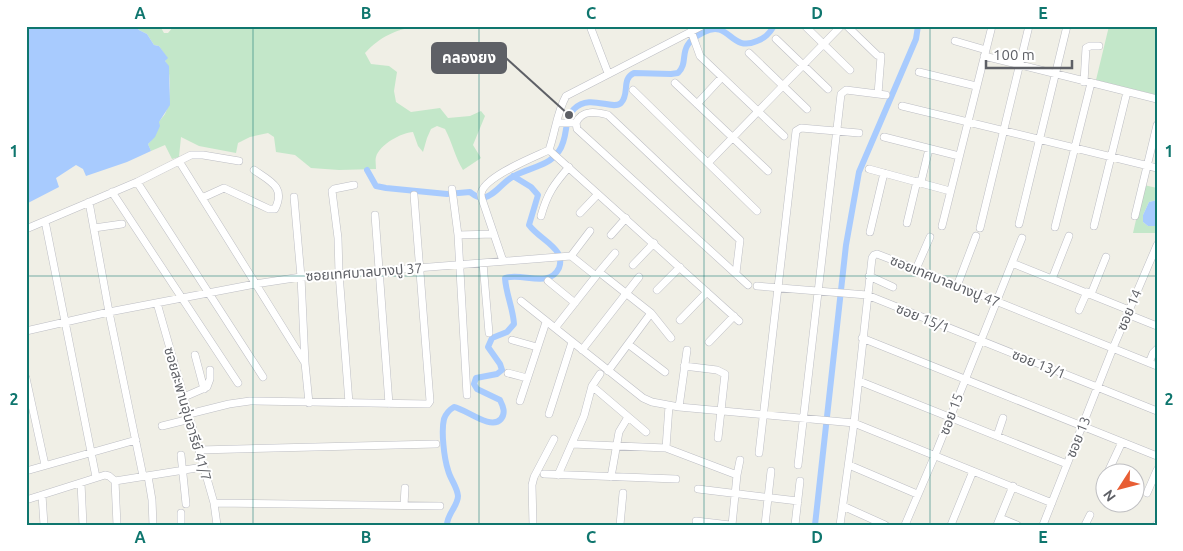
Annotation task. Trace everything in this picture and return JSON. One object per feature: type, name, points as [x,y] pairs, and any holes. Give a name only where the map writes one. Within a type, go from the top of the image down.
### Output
[{"type":"street","points":[[590,26],[608,73]]},
{"type":"street","points":[[702,26],[692,33],[608,73],[566,96],[562,103],[567,123],[578,129],[748,285]]},
{"type":"street","points":[[806,26],[850,70]]},
{"type":"street","points":[[708,163],[841,26]]},
{"type":"street","points":[[798,464],[843,91],[882,94],[879,55],[847,26]]},
{"type":"street","points":[[942,226],[992,26]]},
{"type":"street","points":[[980,228],[1030,26]]},
{"type":"street","points":[[1019,224],[1067,26]]},
{"type":"street","points":[[692,33],[700,56],[784,136]]},
{"type":"street","points":[[776,38],[828,89]]},
{"type":"street","points":[[955,41],[1020,65],[1157,99]]},
{"type":"street","points":[[1055,227],[1076,148],[1088,82],[1086,48],[1099,46]]},
{"type":"street","points":[[749,53],[807,109]]},
{"type":"street","points":[[919,72],[976,86]]},
{"type":"street","points":[[697,104],[722,77]]},
{"type":"street","points":[[675,83],[768,171]]},
{"type":"street","points":[[633,90],[757,211]]},
{"type":"street","points":[[1094,226],[1127,92]]},
{"type":"street","points":[[902,106],[1157,168]]},
{"type":"street","points":[[503,261],[482,198],[484,188],[503,173],[552,153],[567,123],[583,114],[596,112],[608,115],[740,240],[736,273]]},
{"type":"street","points":[[1135,216],[1157,125]]},
{"type":"street","points":[[759,453],[796,131],[801,128],[860,133]]},
{"type":"street","points":[[884,137],[959,156]]},
{"type":"street","points":[[907,223],[929,149]]},
{"type":"street","points":[[552,153],[736,318],[709,342]]},
{"type":"street","points":[[26,229],[136,182],[191,155],[239,161]]},
{"type":"street","points":[[179,161],[305,363]]},
{"type":"street","points":[[541,216],[545,202],[554,184],[569,167]]},
{"type":"street","points":[[869,169],[950,190]]},
{"type":"street","points":[[202,198],[224,188],[269,209],[275,209],[279,200],[277,188],[254,170]]},
{"type":"street","points":[[870,232],[884,173]]},
{"type":"street","points":[[136,182],[263,377]]},
{"type":"street","points":[[349,403],[338,238],[332,191],[354,185]]},
{"type":"street","points":[[452,191],[458,234],[468,395]]},
{"type":"street","points":[[112,192],[238,383]]},
{"type":"street","points":[[580,214],[598,194]]},
{"type":"street","points":[[162,426],[240,402],[425,405],[430,401],[414,195]]},
{"type":"street","points":[[294,197],[309,403]]},
{"type":"street","points":[[89,202],[109,312],[136,440],[152,500],[153,525]]},
{"type":"street","points":[[375,215],[389,404]]},
{"type":"street","points":[[611,235],[626,218]]},
{"type":"street","points":[[45,221],[96,477]]},
{"type":"street","points":[[94,228],[122,224]]},
{"type":"street","points":[[590,231],[571,256],[626,293],[651,313],[671,338]]},
{"type":"street","points":[[458,234],[494,234]]},
{"type":"street","points":[[957,286],[976,236]]},
{"type":"street","points":[[1052,279],[1069,236]]},
{"type":"street","points":[[916,269],[930,237]]},
{"type":"street","name":"ซอย 15","points":[[905,525],[935,456],[1022,238]]},
{"type":"street","points":[[633,265],[654,243]]},
{"type":"street","name":"ซอย 14","points":[[1113,348],[1157,245]]},
{"type":"street","points":[[554,328],[615,252]]},
{"type":"street","name":"ซอยเทศบาลบางปู 47","points":[[840,525],[854,424],[869,276],[872,258],[875,254],[1157,366]]},
{"type":"street","name":"ซอยเทศบาลบางปู 37","points":[[26,331],[109,312],[301,277],[571,256]]},
{"type":"street","points":[[1079,310],[1106,257]]},
{"type":"street","points":[[1012,262],[1089,293],[1157,326]]},
{"type":"street","points":[[483,263],[489,333]]},
{"type":"street","points":[[657,290],[680,267]]},
{"type":"street","points":[[869,276],[893,287]]},
{"type":"street","points":[[582,350],[639,277]]},
{"type":"street","points":[[548,281],[575,303]]},
{"type":"street","name":"ซอย 15/1","points":[[757,286],[867,295],[980,340]]},
{"type":"street","points":[[680,320],[707,292]]},
{"type":"street","points":[[521,301],[642,398],[652,402],[669,406],[854,424],[1052,503]]},
{"type":"street","name":"ซอยสะพานอุ่นอารีย์ 41/7","points":[[156,303],[214,504],[217,525]]},
{"type":"street","points":[[608,371],[651,313]]},
{"type":"street","points":[[520,401],[546,322]]},
{"type":"street","points":[[862,338],[1157,456]]},
{"type":"street","points":[[512,340],[537,347]]},
{"type":"street","name":"ซอย 13/1","points":[[980,340],[1157,411]]},
{"type":"street","points":[[549,414],[572,342]]},
{"type":"street","points":[[628,344],[666,372]]},
{"type":"street","name":"ซอย 13","points":[[1043,525],[1113,348]]},
{"type":"street","points":[[1149,363],[1157,349]]},
{"type":"street","points":[[679,407],[687,350]]},
{"type":"street","points":[[195,355],[204,389]]},
{"type":"street","points":[[684,366],[723,372],[726,378],[718,438]]},
{"type":"street","points":[[184,397],[204,389],[209,383],[210,370]]},
{"type":"street","points":[[508,373],[527,378]]},
{"type":"street","points":[[558,475],[584,416],[592,386],[600,374]]},
{"type":"street","points":[[26,378],[45,465]]},
{"type":"street","points":[[859,381],[1067,464]]},
{"type":"street","points":[[592,386],[646,432]]},
{"type":"street","points":[[666,448],[669,406]]},
{"type":"street","points":[[611,477],[615,446],[619,432],[628,417]]},
{"type":"street","points":[[997,436],[1003,418]]},
{"type":"street","points":[[533,525],[532,485],[534,477],[554,439]]},
{"type":"street","points":[[26,471],[136,440]]},
{"type":"street","points":[[1112,464],[1122,442]]},
{"type":"street","points":[[199,450],[436,444]]},
{"type":"street","points":[[572,444],[666,448],[737,475]]},
{"type":"street","points":[[181,455],[186,504]]},
{"type":"street","points":[[696,521],[731,525],[740,460]]},
{"type":"street","points":[[849,465],[917,494]]},
{"type":"street","points":[[115,481],[203,467]]},
{"type":"street","points":[[1147,493],[1157,470]]},
{"type":"street","points":[[765,525],[771,471]]},
{"type":"street","points":[[951,525],[973,471]]},
{"type":"street","points":[[544,474],[676,480]]},
{"type":"street","points":[[26,500],[96,477],[109,476],[115,481],[117,525]]},
{"type":"street","points":[[796,525],[800,481]]},
{"type":"street","points":[[81,483],[84,525]]},
{"type":"street","points":[[1013,486],[999,521],[1017,525]]},
{"type":"street","points":[[404,505],[405,488]]},
{"type":"street","points":[[698,489],[798,501]]},
{"type":"street","points":[[620,525],[623,493]]},
{"type":"street","points":[[42,495],[44,525]]},
{"type":"street","points":[[214,504],[440,506]]},
{"type":"street","points":[[843,506],[886,525]]},
{"type":"street","points":[[181,513],[182,525]]},
{"type":"street","points":[[1085,525],[1090,515]]},
{"type":"green space","points":[[135,26],[160,26],[164,33],[168,33],[174,26],[418,26],[389,35],[377,42],[365,53],[371,64],[389,66],[397,72],[394,91],[396,102],[411,112],[440,108],[448,118],[470,116],[481,111],[485,116],[473,145],[481,158],[463,170],[445,129],[437,126],[431,129],[423,152],[418,146],[413,132],[403,134],[386,144],[376,157],[376,169],[339,170],[311,168],[295,155],[276,152],[274,137],[268,133],[250,137],[238,143],[236,153],[199,146],[181,137],[179,157],[172,159],[165,145],[151,151],[148,144],[153,137],[158,123],[165,114],[169,102],[169,72],[165,61],[167,58],[159,46],[154,45],[147,34]]},
{"type":"green space","points":[[1109,26],[1157,26],[1157,95],[1096,80]]},
{"type":"green space","points":[[1144,185],[1157,188],[1157,200],[1149,202],[1143,215],[1143,222],[1148,226],[1157,226],[1157,233],[1133,233]]},
{"type":"water","points":[[26,26],[135,26],[147,34],[154,45],[159,46],[168,58],[165,61],[169,66],[170,105],[159,122],[160,126],[155,137],[148,144],[151,151],[127,162],[86,176],[83,169],[76,165],[56,178],[59,187],[28,203],[26,196]]},
{"type":"water","points":[[1157,200],[1157,226],[1148,226],[1143,222],[1143,215],[1149,202]]},
{"type":"waterway","points":[[367,170],[376,186],[447,194],[470,192],[479,197],[487,197],[510,178],[544,164],[555,156],[562,146],[568,118],[580,104],[594,102],[617,105],[621,103],[624,99],[628,79],[634,73],[678,73],[682,68],[686,48],[689,43],[704,32],[713,29],[719,30],[741,43],[748,44],[765,37],[774,26]]},
{"type":"waterway","points":[[815,525],[846,245],[859,172],[916,39],[918,26]]},
{"type":"waterway","points":[[447,525],[458,496],[449,473],[444,452],[443,430],[446,415],[454,407],[485,421],[497,422],[501,419],[504,412],[500,400],[477,389],[474,384],[476,378],[497,374],[502,370],[488,347],[492,338],[507,332],[514,324],[505,278],[549,278],[555,274],[560,266],[558,253],[529,225],[538,195],[531,187],[513,176]]},
{"type":"place","name":"คลองยง","points":[[569,115]]}]
